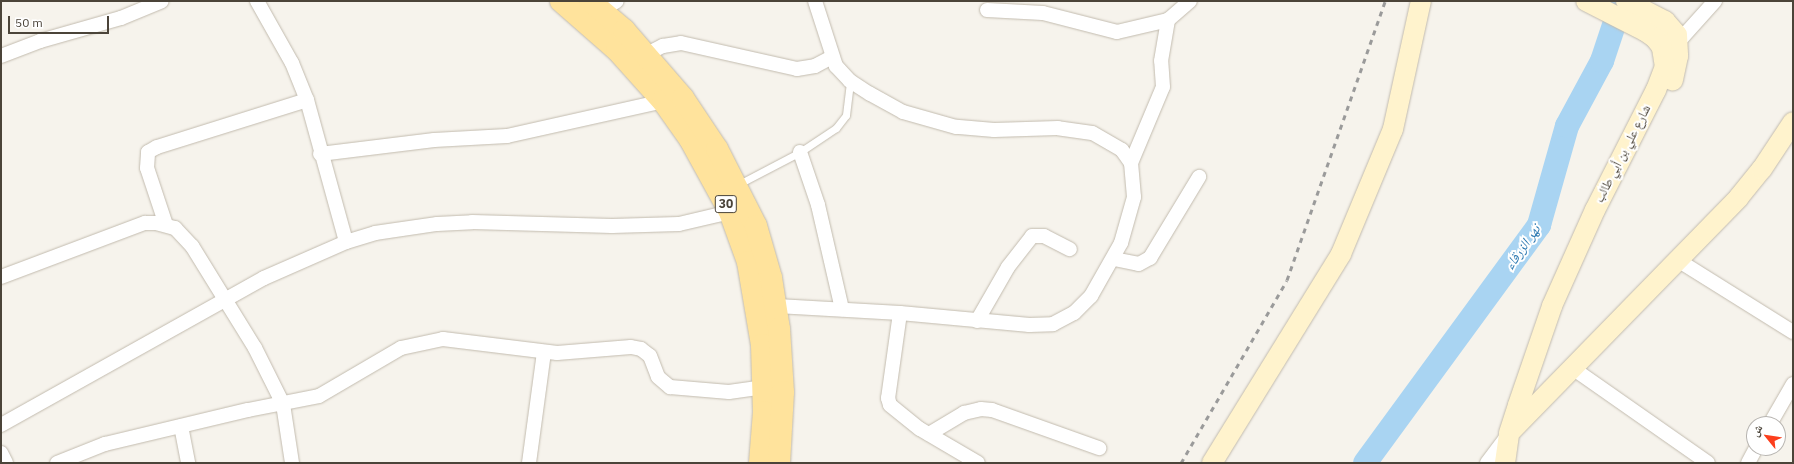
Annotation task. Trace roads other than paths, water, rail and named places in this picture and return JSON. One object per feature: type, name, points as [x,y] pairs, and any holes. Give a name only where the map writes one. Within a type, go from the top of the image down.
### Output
[{"type":"main road","name":"30","points":[[561,1],[617,50],[663,101],[690,139],[730,212],[742,240],[777,306],[783,392],[779,463]]},
{"type":"main road","name":"30","points":[[603,4],[691,110],[736,185],[756,226],[762,280],[763,387],[760,463]]},
{"type":"street","points":[[1,56],[40,41],[121,18],[162,1]]},
{"type":"street","points":[[257,1],[292,63],[307,100],[320,154],[346,242]]},
{"type":"street","points":[[777,306],[900,313],[1041,326],[1064,320],[1084,306],[1114,259],[1132,209],[1134,185],[1131,163],[1122,150],[1092,133],[1058,128],[994,130],[944,124],[903,112],[850,81],[832,57],[814,1]]},
{"type":"street","points":[[987,10],[1043,13],[1117,32],[1168,20],[1190,1]]},
{"type":"street","points":[[1212,463],[1341,254],[1393,129],[1421,1]]},
{"type":"street","name":"شارع علي بن أبي طالب","points":[[1505,463],[1509,433],[1552,306],[1595,210],[1662,76],[1665,57],[1662,47],[1649,23],[1626,1]]},
{"type":"street","points":[[1679,41],[1714,1]]},
{"type":"street","name":"شارع علي بن أبي طالب","points":[[1539,342],[1588,252],[1664,103],[1675,73],[1679,41],[1673,28],[1649,23],[1588,2]]},
{"type":"street","points":[[1131,163],[1163,87],[1161,60],[1168,20]]},
{"type":"street","points":[[646,54],[663,46],[681,43],[797,69],[815,66],[832,57]]},
{"type":"street","points":[[166,225],[147,168],[148,152],[157,147],[307,100]]},
{"type":"street","points":[[320,154],[427,141],[507,136],[663,101]]},
{"type":"street","points":[[1487,463],[1509,433],[1571,367],[1751,184],[1793,122]]},
{"type":"street","points":[[800,152],[818,205],[842,309]]},
{"type":"street","points":[[1114,259],[1139,264],[1150,258],[1199,176]]},
{"type":"street","points":[[1,425],[225,299],[277,272],[346,242],[375,233],[437,224],[472,222],[658,225],[702,220],[730,212]]},
{"type":"street","points":[[1,277],[145,223],[166,225],[181,233],[192,246],[255,348],[283,404],[292,463]]},
{"type":"street","points":[[977,321],[1008,267],[1032,236],[1044,236],[1070,249]]},
{"type":"street","points":[[1676,259],[1793,332]]},
{"type":"street","points":[[900,313],[888,398],[895,410],[929,434],[978,463]]},
{"type":"street","points":[[57,463],[105,444],[319,396],[381,358],[422,342],[463,339],[544,352],[585,352],[631,347],[641,349],[650,356],[658,377],[670,387],[729,392],[763,387]]},
{"type":"street","points":[[529,463],[544,352]]},
{"type":"street","points":[[1571,367],[1708,463]]},
{"type":"street","points":[[1775,416],[1793,384]]},
{"type":"street","points":[[929,434],[964,413],[981,409],[992,410],[1099,448]]},
{"type":"street","points":[[181,426],[188,463]]},
{"type":"street","points":[[1,453],[6,463]]},
{"type":"lane","points":[[736,185],[828,136],[842,122],[847,111],[850,81]]},
{"type":"waterway","name":"نهر الزرقاء","points":[[1365,463],[1539,225],[1567,126],[1602,61],[1622,1]]},
{"type":"railway","points":[[1181,463],[1287,280],[1385,1]]}]
